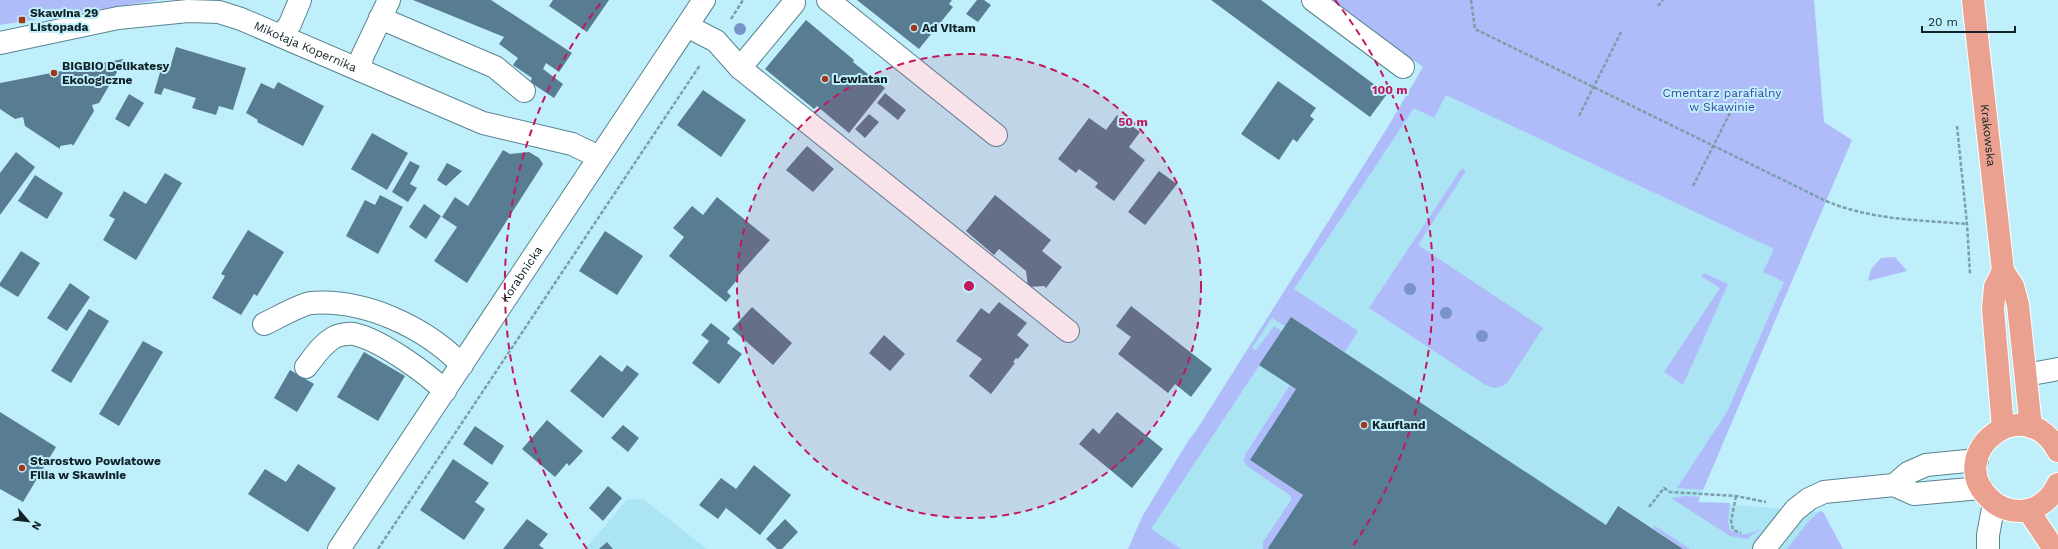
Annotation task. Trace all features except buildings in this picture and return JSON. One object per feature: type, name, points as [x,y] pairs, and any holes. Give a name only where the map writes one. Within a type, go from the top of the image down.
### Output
[{"type":"main road","name":"Krakowska","points":[[1973,0],[2003,271],[2013,286],[2018,305],[2032,427]]},
{"type":"main road","points":[[2003,271],[1995,287],[1992,308],[2003,428]]},
{"type":"main road","points":[[2057,491],[2048,500],[2028,510],[2010,510],[1988,496],[1976,475],[1976,460],[1980,448],[1990,436],[2003,428],[2017,425],[2032,427],[2044,433],[2053,442],[2058,451]]},
{"type":"main road","points":[[2028,510],[2054,549]]},
{"type":"street","points":[[281,36],[290,24],[300,0]]},
{"type":"street","name":"Korabnicka","points":[[339,549],[704,0]]},
{"type":"street","points":[[828,0],[996,135]]},
{"type":"street","points":[[1313,0],[1403,67]]},
{"type":"street","points":[[740,68],[794,3]]},
{"type":"street","points":[[360,70],[362,56],[384,9],[495,67],[524,91]]},
{"type":"street","name":"Mikołaja Kopernika","points":[[0,43],[118,18],[188,11],[219,12],[281,36],[483,123],[572,144],[599,157]]},
{"type":"street","points":[[687,26],[716,41],[740,68],[1068,331]]},
{"type":"street","points":[[264,324],[310,303],[354,305],[407,323],[449,351],[462,365]]},
{"type":"street","points":[[306,367],[319,350],[334,337],[352,333],[373,340],[431,378],[445,391]]},
{"type":"street","points":[[2026,375],[2058,369]]},
{"type":"street","points":[[1894,485],[1908,473],[1926,465],[1976,460]]},
{"type":"street","points":[[1764,549],[1795,510],[1809,499],[1824,492],[1894,485],[1914,494],[1988,496],[1988,549]]},
{"type":"path","points":[[1471,0],[1475,29],[1848,210],[1877,216],[1967,224]]},
{"type":"path","points":[[1658,6],[1663,0]]},
{"type":"path","points":[[1580,116],[1622,30]]},
{"type":"path","points":[[378,549],[716,41]]},
{"type":"path","points":[[1693,186],[1712,145],[1735,103]]},
{"type":"path","points":[[1957,122],[1967,224],[1970,279]]},
{"type":"path","points":[[1649,507],[1664,488],[1670,492],[1736,496],[1772,504]]},
{"type":"path","points":[[1736,496],[1731,521],[1733,530],[1740,534],[1744,533]]},
{"type":"shaded area","name":"Kaufland","points":[[1423,67],[1805,249],[1698,502],[1823,512],[1797,549],[1167,549],[1138,529],[1142,517],[1182,451],[1386,130]]},
{"type":"shaded area","points":[[643,499],[707,549],[585,549],[627,500]]},
{"type":"green space","points":[[0,0],[159,0],[0,25]]},
{"type":"green space","name":"Cmentarz parafialny w Skawinie","points":[[1331,0],[1814,0],[1824,122],[1852,140],[1703,490],[1677,488],[1727,412],[1784,282],[1763,272],[1774,249],[1446,95],[1434,118],[1414,108],[1294,289],[1358,331],[1345,352],[1291,317],[1285,326],[1272,318],[1252,348],[1256,350],[1274,326],[1282,331],[1151,529],[1181,549],[1128,549],[1142,517],[1190,438],[1196,431],[1386,130],[1423,67]]},
{"type":"green space","points":[[1462,168],[1466,171],[1418,245],[1543,328],[1507,383],[1499,387],[1491,387],[1484,384],[1369,308]]},
{"type":"green space","points":[[1895,257],[1907,271],[1868,281],[1871,269],[1881,258]]},
{"type":"green space","points":[[1704,273],[1728,284],[1683,385],[1664,372],[1720,288],[1701,276]]},
{"type":"green space","points":[[1290,385],[1296,389],[1250,460],[1303,495],[1268,548],[1269,549],[1263,549],[1263,542],[1291,500],[1291,496],[1247,466],[1244,461],[1245,455]]},
{"type":"green space","points":[[1686,496],[1700,497],[1698,502],[1730,503],[1728,522],[1730,530],[1739,534],[1754,532],[1762,527],[1747,539],[1730,536],[1671,498]]},
{"type":"green space","points":[[1820,511],[1823,512],[1843,549],[1787,549],[1807,523]]},
{"type":"green space","points":[[1655,526],[1690,549],[1683,549],[1653,528]]},
{"type":"place","name":"Skawina 29 Listopada","points":[[22,20]]},
{"type":"place","name":"Ad Vitam","points":[[914,28]]},
{"type":"place","name":"BIGBIO Delikatesy Ekologiczne","points":[[54,73]]},
{"type":"place","name":"Lewiatan","points":[[825,79]]},
{"type":"place","name":"Kaufland","points":[[1364,425]]},
{"type":"place","name":"Starostwo Powiatowe Filia w Skawinie","points":[[22,468]]}]
